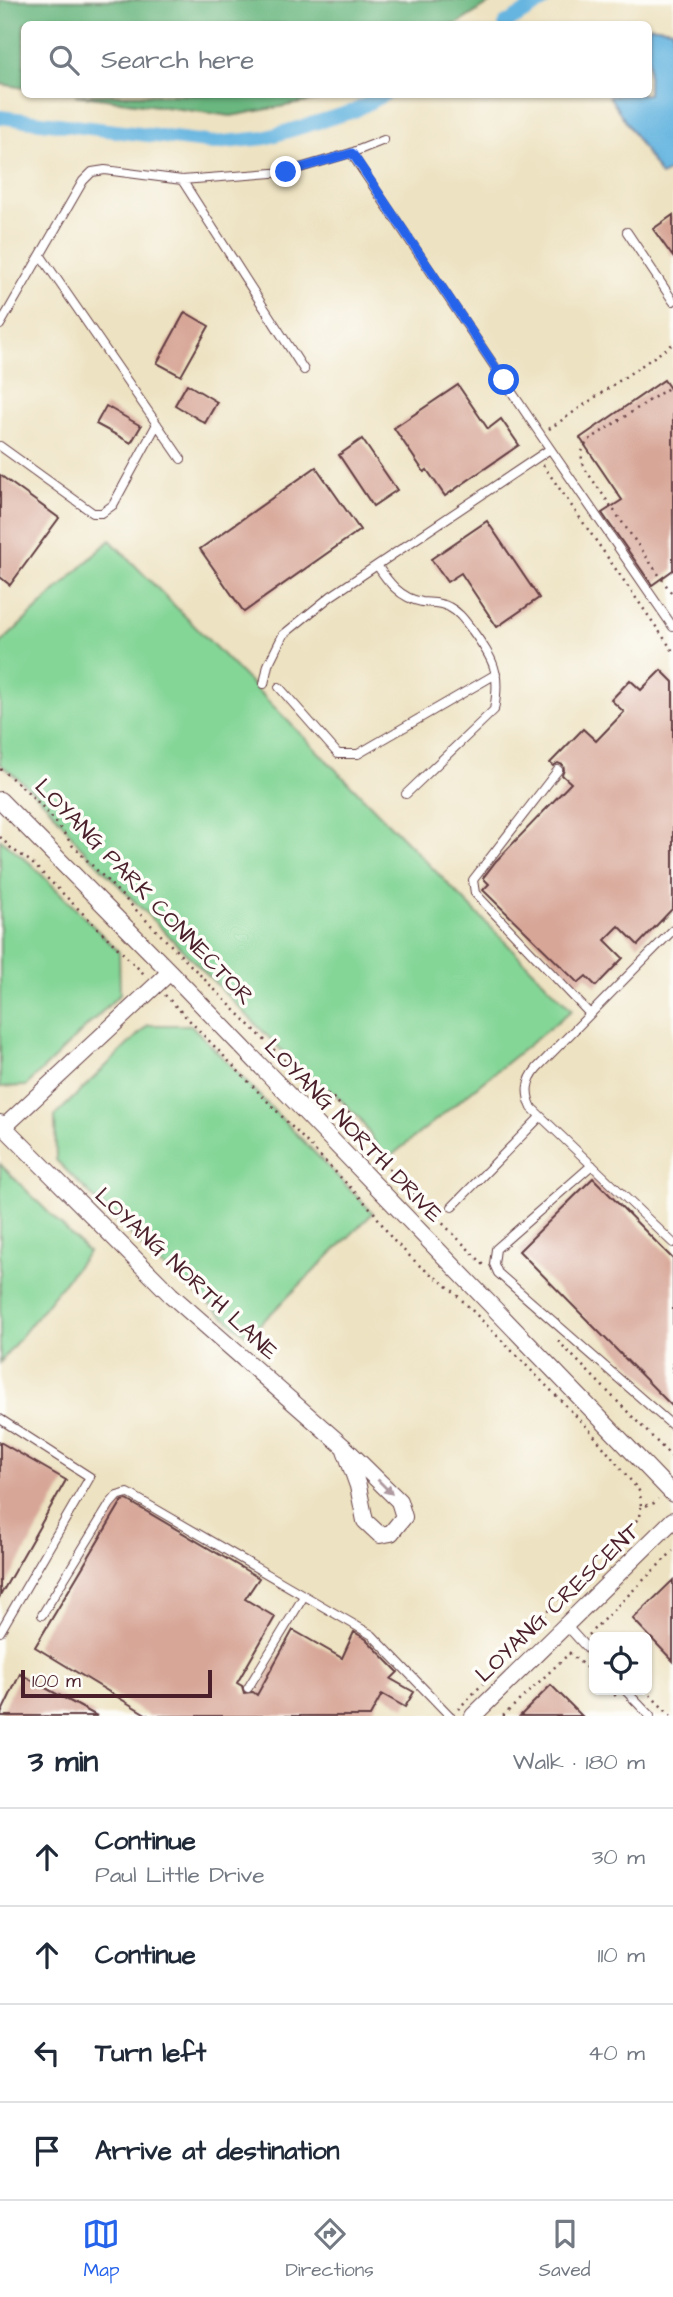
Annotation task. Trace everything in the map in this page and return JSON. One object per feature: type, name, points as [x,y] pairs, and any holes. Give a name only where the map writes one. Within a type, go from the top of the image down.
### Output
[{"type":"street","name":"LOYANG NORTH DRIVE","points":[[0,800],[170,972],[671,1492]]},
{"type":"street","name":"LOYANG NORTH LANE","points":[[170,972],[2,1125],[171,1295],[344,1447],[399,1501],[404,1517],[391,1533],[380,1535],[365,1521],[358,1486],[344,1447]]},
{"type":"street","name":"LOYANG CRESCENT","points":[[473,1716],[673,1520]]},
{"type":"lane","points":[[0,325],[83,181],[92,172],[105,170],[182,180],[286,172],[352,153],[384,140]]},
{"type":"lane","points":[[352,153],[540,435],[673,627]]},
{"type":"lane","points":[[182,180],[304,370]]},
{"type":"lane","points":[[627,232],[673,301]]},
{"type":"lane","points":[[41,256],[181,459]]},
{"type":"lane","points":[[0,446],[93,513],[102,513],[113,505],[157,424]]},
{"type":"lane","points":[[264,684],[268,665],[283,635],[331,596],[550,449]]},
{"type":"lane","points":[[377,565],[390,585],[404,596],[421,602],[438,603],[458,613],[491,656],[496,674],[494,710],[406,794]]},
{"type":"lane","points":[[279,687],[338,754],[358,754],[496,674]]},
{"type":"lane","points":[[558,771],[473,880],[475,893],[590,1014]]},
{"type":"lane","points":[[673,930],[531,1074],[528,1083],[528,1100],[540,1117],[673,1243]]},
{"type":"lane","points":[[453,1207],[540,1117]]},
{"type":"lane","points":[[592,1164],[496,1249],[494,1264],[498,1273],[673,1426]]},
{"type":"lane","points":[[0,1419],[90,1477],[0,1632]]},
{"type":"lane","points":[[42,1615],[110,1504],[117,1496],[128,1493],[372,1635],[450,1716]]},
{"type":"lane","points":[[248,1688],[304,1597]]},
{"type":"lane","points":[[566,1625],[589,1651]]},
{"type":"lane","points":[[630,1695],[650,1716]]},
{"type":"path","points":[[540,435],[673,344]]},
{"type":"path","points":[[673,385],[589,440],[582,449],[581,458],[673,594]]},
{"type":"path","points":[[538,457],[673,651]]},
{"type":"path","name":"LOYANG PARK CONNECTOR","points":[[0,769],[27,789],[56,820],[72,845],[295,1071],[334,1098],[357,1121],[382,1160],[488,1270]]},
{"type":"path","points":[[0,837],[30,861],[155,985],[373,1211],[392,1239],[420,1266],[451,1289],[587,1427],[640,1492],[640,1517],[564,1591],[523,1643],[450,1716]]},
{"type":"path","points":[[556,1339],[673,1458]]},
{"type":"path","points":[[641,1507],[654,1503],[671,1492]]},
{"type":"path","points":[[569,1653],[589,1670]]},
{"type":"path","points":[[650,1695],[671,1716]]},
{"type":"green space","points":[[0,0],[495,0],[462,21],[21,21],[21,88],[0,84]]},
{"type":"green space","points":[[97,98],[329,98],[231,116]]},
{"type":"green space","points":[[110,540],[572,1010],[386,1160],[360,1119],[334,1093],[296,1065],[79,845],[43,801],[0,764],[0,644]]},
{"type":"green space","points":[[0,839],[30,863],[119,952],[120,994],[26,1086],[0,1087]]},
{"type":"green space","points":[[148,1025],[191,1025],[373,1213],[248,1336],[161,1265],[56,1160],[55,1116]]},
{"type":"green space","points":[[0,1164],[88,1252],[0,1363]]},
{"type":"water","points":[[652,26],[673,29],[673,169],[661,176],[610,98],[652,98]]},
{"type":"building","points":[[673,215],[673,257],[653,229]]},
{"type":"building","points":[[185,312],[209,326],[181,376],[157,363]]},
{"type":"building","points":[[664,380],[673,393],[673,570],[652,585],[602,513],[622,500],[580,438]]},
{"type":"building","points":[[187,384],[217,402],[205,423],[175,405]]},
{"type":"building","points":[[458,385],[488,429],[501,419],[519,445],[445,496],[427,470],[424,472],[394,428]]},
{"type":"building","points":[[106,406],[141,426],[131,443],[96,424]]},
{"type":"building","points":[[362,439],[397,490],[373,506],[339,455]]},
{"type":"building","points":[[316,467],[360,530],[244,612],[200,549]]},
{"type":"building","points":[[0,475],[59,518],[10,585],[0,577]]},
{"type":"building","points":[[487,521],[539,598],[497,627],[461,573],[447,582],[431,559]]},
{"type":"building","points":[[661,670],[673,682],[673,908],[638,945],[619,926],[605,940],[623,958],[596,986],[586,976],[578,983],[483,890],[489,884],[483,878],[571,783],[562,775],[563,765],[558,763],[553,766],[550,763],[583,729],[596,741],[624,712],[611,700],[630,680],[641,690]]},
{"type":"building","points":[[593,1178],[673,1259],[673,1407],[519,1251]]},
{"type":"building","points":[[0,1442],[66,1480],[0,1596]]},
{"type":"building","points":[[127,1500],[259,1578],[245,1599],[275,1617],[237,1683],[242,1686],[244,1693],[253,1692],[257,1695],[293,1630],[342,1658],[354,1632],[366,1639],[398,1672],[391,1679],[414,1692],[405,1707],[382,1694],[370,1716],[149,1716],[35,1647],[122,1501]]},
{"type":"building","points":[[673,1580],[673,1661],[652,1639],[652,1632],[645,1632],[633,1619]]},
{"type":"building","points":[[20,1674],[97,1716],[0,1716]]},
{"type":"building","points":[[551,1685],[582,1716],[520,1716]]},
{"type":"waterway","points":[[510,21],[545,0]]},
{"type":"waterway","points":[[0,117],[214,143],[265,138],[354,111],[378,98]]},
{"type":"route","points":[[286,172],[352,153],[504,380]]}]
